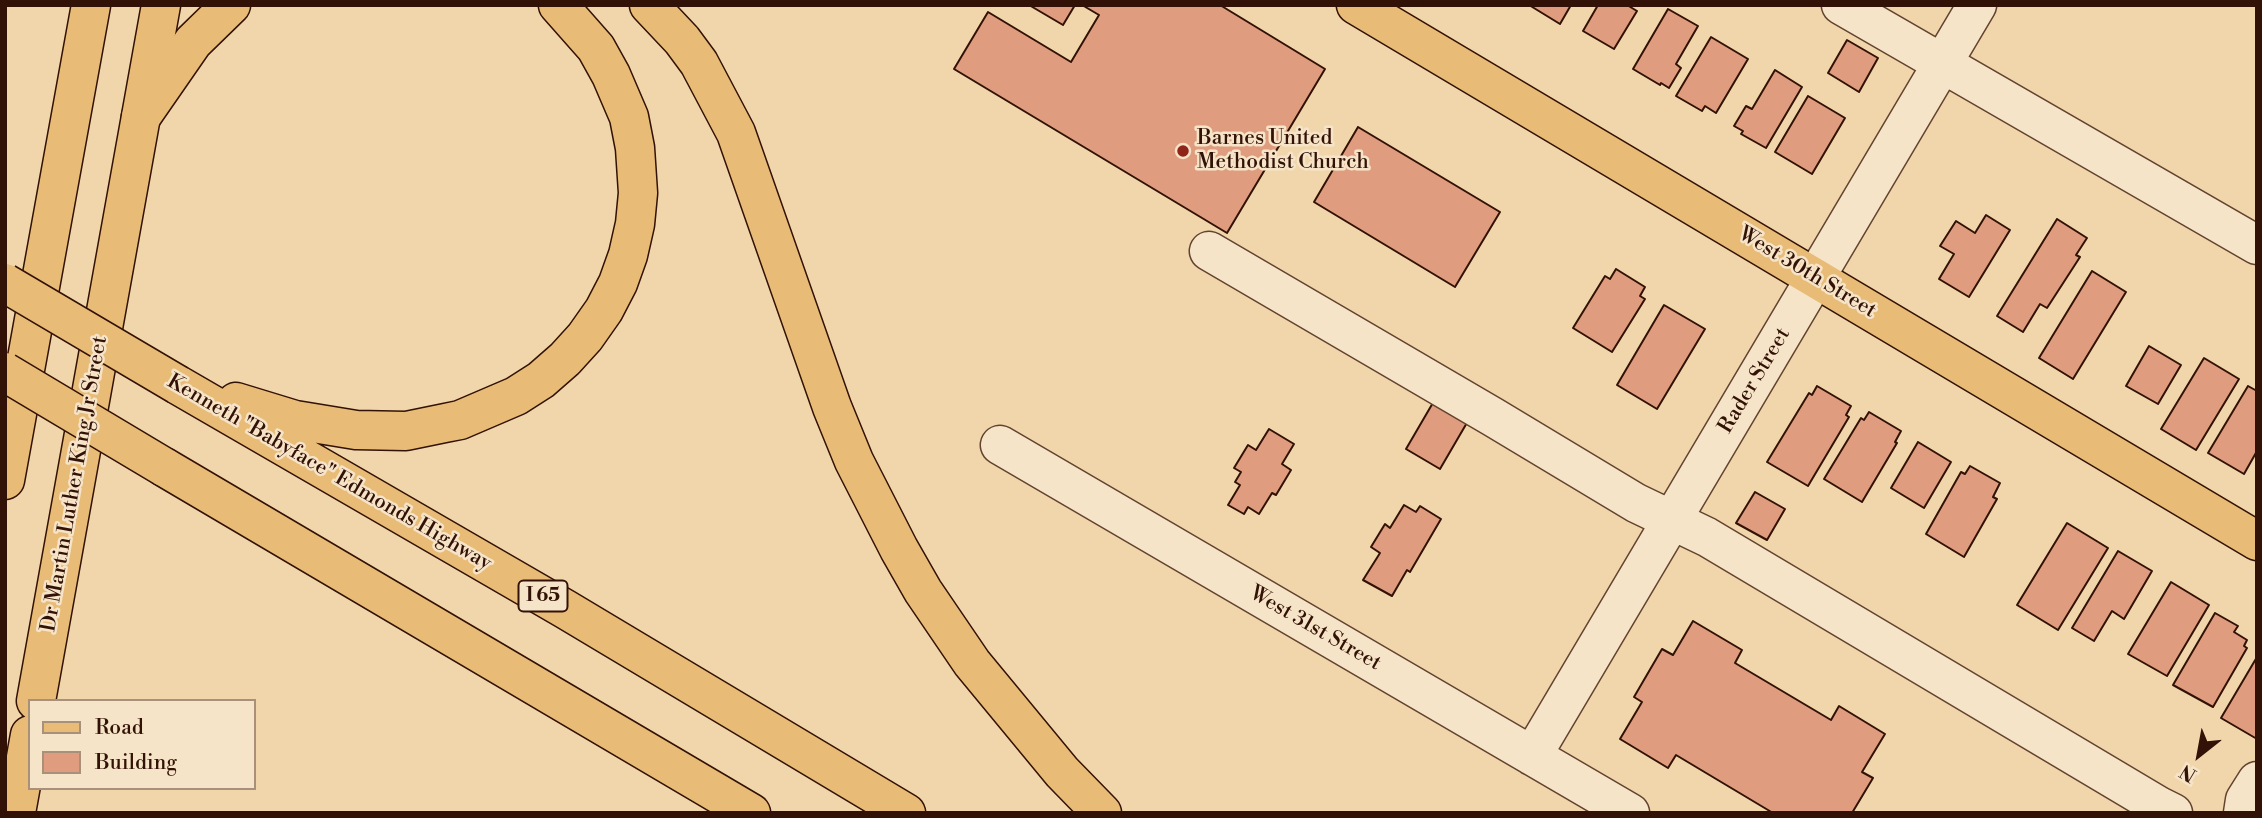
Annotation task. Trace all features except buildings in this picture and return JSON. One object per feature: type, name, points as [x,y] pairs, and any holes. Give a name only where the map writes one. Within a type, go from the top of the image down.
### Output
[{"type":"main road","points":[[5,480],[91,5]]},
{"type":"main road","name":"Dr Martin Luther King Jr Street","points":[[36,699],[161,5]]},
{"type":"main road","points":[[141,117],[193,42],[231,5]]},
{"type":"main road","points":[[178,385],[295,420],[356,430],[406,431],[460,421],[516,397],[565,359],[594,325],[618,283],[635,224],[638,193],[632,132],[618,88],[596,48],[558,5]]},
{"type":"main road","points":[[649,5],[682,40],[699,63],[736,133],[832,407],[854,461],[899,549],[923,591],[972,663],[1062,772],[1102,813]]},
{"type":"main road","name":"West 30th Street","points":[[1356,5],[2257,541]]},
{"type":"main road","name":"Kenneth \"Babyface\" Edmonds Highway","points":[[5,283],[565,609],[906,813]]},
{"type":"main road","points":[[5,372],[751,813]]},
{"type":"main road","points":[[16,813],[28,746]]},
{"type":"street","points":[[1841,5],[2257,245]]},
{"type":"street","name":"Rader Street","points":[[1532,756],[1977,5]]},
{"type":"street","points":[[1209,251],[1636,503],[1707,537],[2173,813]]},
{"type":"street","name":"West 31st Street","points":[[1000,445],[1630,813]]},
{"type":"street","points":[[2243,813],[2245,800],[2257,782]]},
{"type":"place","name":"Barnes United Methodist Church","points":[[1183,151]]}]
